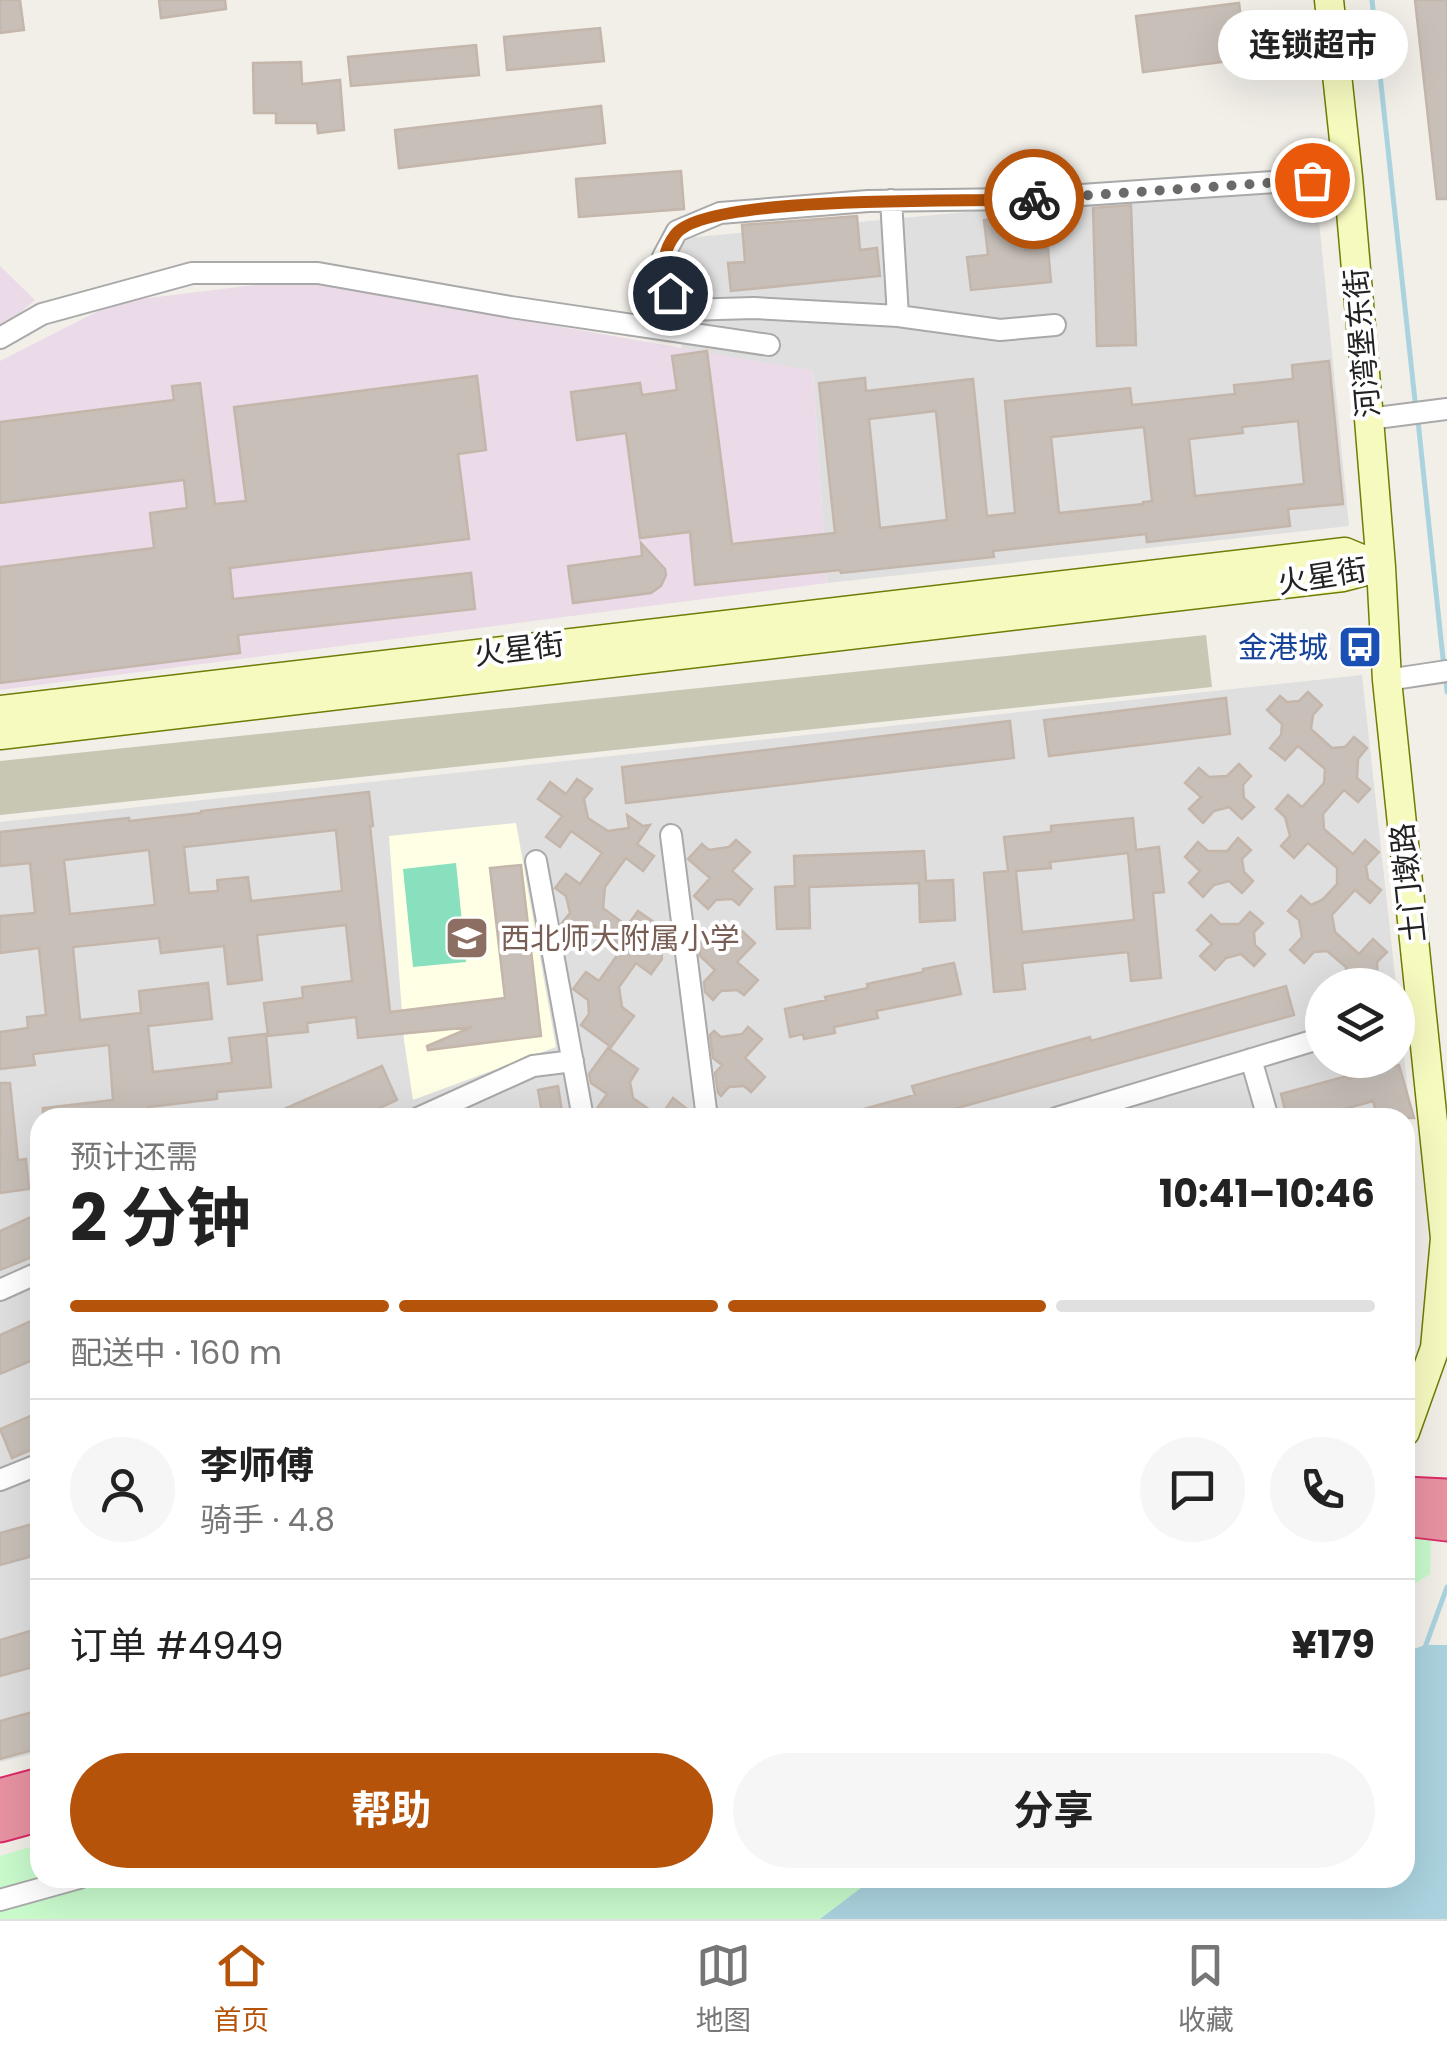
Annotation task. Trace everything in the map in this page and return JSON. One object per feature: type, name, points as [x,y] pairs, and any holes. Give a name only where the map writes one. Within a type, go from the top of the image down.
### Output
[{"type":"highway","points":[[0,1797],[30,1789]]},
{"type":"highway","points":[[0,1824],[30,1816]]},
{"type":"street","name":"河湾堡东街","points":[[1329,0],[1382,567]]},
{"type":"street","points":[[1055,325],[1000,330],[898,316],[754,308],[684,310],[670,293],[663,257],[677,231],[720,213],[891,200],[1022,200],[1348,177]]},
{"type":"street","points":[[891,200],[898,316]]},
{"type":"street","points":[[0,338],[42,314],[192,273],[318,273],[511,307],[769,345]]},
{"type":"street","points":[[1369,420],[1438,410]]},
{"type":"street","name":"火星街","points":[[0,710],[1345,552],[1382,567]]},
{"type":"street","name":"土门墩路","points":[[1382,567],[1407,968]]},
{"type":"street","name":"火星街","points":[[0,735],[1324,579],[1382,567]]},
{"type":"street","points":[[1387,680],[1440,672]]},
{"type":"street","points":[[671,835],[706,1108]]},
{"type":"street","points":[[536,861],[581,1108]]},
{"type":"street","points":[[1089,1108],[1305,1043]]},
{"type":"street","name":"土门墩路","points":[[1415,1044],[1445,1238],[1435,1348],[1415,1404]]},
{"type":"street","points":[[1251,1059],[1265,1108]]},
{"type":"street","points":[[440,1108],[533,1066],[573,1060]]},
{"type":"street","points":[[0,1290],[30,1276]]},
{"type":"street","points":[[0,1480],[30,1468]]},
{"type":"street","points":[[0,1900],[43,1888]]},
{"type":"shaded area","points":[[1315,180],[1349,526],[827,583],[813,371],[682,350],[663,240]]},
{"type":"shaded area","points":[[0,266],[35,300],[0,330]]},
{"type":"shaded area","points":[[295,280],[813,371],[827,583],[0,690],[0,361],[116,302]]},
{"type":"shaded area","points":[[1206,635],[1212,687],[0,815],[0,761]]},
{"type":"shaded area","name":"金港城","points":[[1362,675],[1394,968],[1305,968],[1305,1078],[1406,1078],[1409,1108],[30,1108],[30,1754],[0,1762],[0,822]]},
{"type":"shaded area","name":"西北师大附属小学","points":[[516,823],[556,1047],[413,1100],[404,1040],[389,836]]},
{"type":"green space","points":[[456,863],[466,962],[413,967],[403,869]]},
{"type":"green space","points":[[1415,1534],[1431,1535],[1430,1574],[1415,1584]]},
{"type":"green space","points":[[30,1847],[30,1888],[861,1888],[820,1919],[0,1919],[0,1856]]},
{"type":"water","points":[[1447,1645],[1447,1919],[820,1919],[861,1888],[1415,1888],[1415,1648]]},
{"type":"building","points":[[0,0],[20,0],[24,30],[0,33]]},
{"type":"building","points":[[159,0],[225,0],[226,9],[161,18]]},
{"type":"building","points":[[1415,0],[1447,0],[1447,199],[1437,199]]},
{"type":"building","points":[[1239,3],[1246,59],[1143,72],[1136,16]]},
{"type":"building","points":[[600,28],[604,61],[507,70],[504,37]]},
{"type":"building","points":[[476,45],[479,75],[351,86],[348,57]]},
{"type":"building","points":[[301,62],[302,84],[340,80],[344,130],[318,133],[317,123],[276,123],[276,113],[254,113],[253,63]]},
{"type":"building","points":[[601,106],[605,143],[399,168],[395,130]]},
{"type":"building","points":[[681,171],[684,209],[579,217],[576,179]]},
{"type":"building","points":[[1131,205],[1136,345],[1097,346],[1093,208]]},
{"type":"building","points":[[857,216],[860,250],[877,248],[880,276],[731,291],[728,263],[745,262],[742,225]]},
{"type":"building","points":[[1022,216],[1025,250],[1048,248],[1051,282],[971,290],[967,257],[988,255],[984,220]]},
{"type":"building","points":[[707,351],[732,544],[835,533],[819,383],[865,378],[866,391],[973,379],[987,516],[1015,513],[1005,401],[1130,388],[1132,405],[1235,394],[1234,385],[1293,379],[1292,365],[1329,361],[1343,504],[1288,509],[1290,526],[1147,542],[1146,534],[993,551],[994,557],[695,585],[690,532],[640,538],[626,433],[577,440],[571,392],[640,383],[642,395],[677,390],[672,356]],"holes":[[[936,411],[947,520],[880,528],[869,419]],[[1298,421],[1304,484],[1195,496],[1189,439],[1243,433],[1242,427]],[[1144,427],[1152,501],[1059,513],[1051,437]]]},
{"type":"building","points":[[477,376],[486,450],[458,454],[469,539],[230,568],[233,599],[471,573],[475,609],[238,635],[240,653],[0,683],[0,567],[154,548],[150,513],[187,508],[184,480],[0,503],[0,422],[174,400],[172,386],[200,383],[215,504],[246,501],[234,407]]},
{"type":"building","points":[[641,543],[665,569],[661,586],[651,593],[573,603],[568,566],[642,556]]},
{"type":"building","points":[[1308,692],[1322,705],[1313,715],[1311,729],[1332,748],[1345,747],[1354,737],[1367,748],[1358,759],[1357,778],[1370,789],[1358,802],[1344,790],[1323,814],[1324,829],[1353,854],[1365,840],[1379,852],[1366,866],[1368,879],[1381,890],[1370,903],[1355,890],[1332,915],[1335,932],[1359,954],[1373,939],[1387,952],[1377,962],[1377,968],[1346,968],[1327,951],[1314,952],[1304,963],[1290,950],[1302,937],[1299,920],[1288,911],[1301,896],[1311,905],[1322,900],[1337,884],[1337,868],[1308,843],[1294,858],[1281,846],[1290,836],[1285,817],[1276,809],[1288,795],[1302,807],[1324,783],[1325,769],[1298,746],[1285,760],[1270,748],[1281,735],[1282,724],[1267,710],[1280,696],[1287,702],[1299,701]]},
{"type":"building","points":[[1226,698],[1230,734],[1049,756],[1044,720]]},
{"type":"building","points":[[1010,721],[1014,758],[626,803],[622,767]]},
{"type":"building","points":[[1239,764],[1251,776],[1243,785],[1244,798],[1254,807],[1242,819],[1229,807],[1214,811],[1203,823],[1189,809],[1201,797],[1185,783],[1199,768],[1209,777],[1227,776]]},
{"type":"building","points":[[577,779],[592,789],[584,799],[588,818],[608,831],[629,828],[627,815],[643,826],[650,825],[637,844],[654,856],[643,871],[626,858],[605,887],[603,908],[627,926],[638,911],[658,925],[662,959],[651,974],[636,963],[619,987],[622,1007],[634,1016],[611,1047],[581,1025],[589,1014],[588,1000],[573,989],[586,972],[599,981],[623,947],[587,921],[575,938],[562,929],[561,924],[570,913],[566,896],[555,888],[566,874],[580,884],[602,853],[571,831],[560,847],[546,837],[562,816],[538,799],[550,782],[566,794]]},
{"type":"building","points":[[369,792],[390,1012],[505,998],[490,868],[521,865],[541,1036],[428,1050],[427,1046],[472,1027],[358,1038],[356,1017],[307,1023],[308,1032],[268,1036],[264,1003],[303,998],[302,987],[352,981],[346,925],[257,935],[262,980],[228,984],[224,946],[161,953],[159,938],[73,947],[80,1020],[141,1013],[139,991],[208,983],[212,1019],[148,1026],[153,1072],[232,1063],[229,1038],[266,1034],[271,1087],[217,1092],[217,1099],[148,1108],[43,1108],[113,1100],[109,1045],[33,1054],[35,1065],[0,1069],[0,1032],[28,1028],[27,1017],[46,1015],[39,948],[0,953],[0,916],[35,913],[30,863],[0,866],[0,832]],"holes":[[[336,830],[342,891],[251,901],[248,877],[217,880],[218,891],[189,893],[184,847]],[[149,850],[155,905],[70,914],[64,860]]]},
{"type":"building","points":[[1133,818],[1136,850],[1159,847],[1164,892],[1153,893],[1161,978],[1131,981],[1128,952],[1022,963],[1025,989],[994,992],[984,873],[1008,871],[1004,837],[1051,832],[1051,826]],"holes":[[[1128,853],[1134,920],[1022,932],[1016,871],[1051,868],[1050,862]]]},
{"type":"building","points":[[1238,838],[1251,850],[1242,859],[1244,872],[1253,881],[1242,893],[1229,881],[1214,885],[1203,897],[1189,883],[1200,871],[1185,857],[1198,842],[1208,851],[1227,851]]},
{"type":"building","points":[[736,840],[750,852],[732,871],[752,889],[739,905],[732,899],[716,900],[708,909],[694,896],[710,878],[688,859],[702,844],[709,850],[729,847]]},
{"type":"building","points":[[924,851],[926,881],[953,880],[955,920],[920,922],[919,883],[809,887],[810,928],[777,929],[775,887],[795,886],[794,856]]},
{"type":"building","points":[[1250,912],[1263,923],[1254,932],[1255,945],[1265,954],[1254,966],[1241,954],[1226,958],[1215,970],[1200,956],[1212,944],[1197,930],[1211,915],[1220,924],[1239,924]]},
{"type":"building","points":[[741,930],[755,943],[737,962],[758,980],[744,995],[737,990],[721,991],[713,1000],[705,992],[704,982],[715,970],[700,956],[699,944],[707,935],[714,941],[734,938]]},
{"type":"building","points":[[954,963],[961,994],[876,1011],[878,1018],[834,1027],[835,1033],[804,1039],[803,1034],[790,1037],[785,1009]]},
{"type":"building","points":[[1286,986],[1294,1015],[957,1108],[867,1108],[915,1095],[912,1086],[1090,1037],[1091,1041]]},
{"type":"building","points":[[748,1027],[762,1039],[745,1058],[765,1077],[751,1092],[744,1086],[729,1087],[721,1096],[715,1073],[722,1065],[713,1058],[710,1035],[714,1031],[721,1037],[742,1034]]},
{"type":"building","points":[[608,1048],[638,1069],[630,1082],[633,1098],[647,1108],[597,1108],[607,1094],[591,1083],[589,1074]]},
{"type":"building","points":[[382,1066],[397,1100],[380,1108],[287,1108]]},
{"type":"building","points":[[1348,1078],[1403,1078],[1411,1108],[1375,1108],[1373,1101],[1348,1108],[1284,1108],[1281,1094]]},
{"type":"building","points":[[0,1083],[10,1083],[18,1160],[26,1159],[29,1189],[0,1193]]},
{"type":"building","points":[[558,1086],[561,1108],[541,1108],[538,1090]]},
{"type":"building","points":[[673,1098],[686,1108],[666,1108]]},
{"type":"building","points":[[30,1218],[30,1258],[0,1270],[0,1231]]},
{"type":"building","points":[[30,1322],[30,1361],[0,1374],[0,1335]]},
{"type":"building","points":[[30,1416],[30,1450],[12,1458],[0,1429]]},
{"type":"building","points":[[30,1525],[30,1557],[0,1565],[0,1533]]},
{"type":"building","points":[[30,1631],[30,1668],[0,1676],[0,1640]]},
{"type":"building","points":[[30,1713],[30,1751],[0,1759],[0,1721]]},
{"type":"waterway","points":[[1372,0],[1416,410]]},
{"type":"waterway","points":[[1418,421],[1444,668]]},
{"type":"waterway","points":[[1446,679],[1447,692]]},
{"type":"waterway","points":[[1424,1650],[1447,1587]]},
{"type":"way so far","points":[[1034,199],[1312,180]]},
{"type":"place","name":"连锁超市","points":[[1312,180]]},
{"type":"place","name":"金港城","points":[[1360,647]]},
{"type":"place","name":"西北师大附属小学","points":[[467,938]]},
{"type":"route","points":[[670,293],[663,257],[677,231],[720,213],[868,201],[1034,199]]}]
